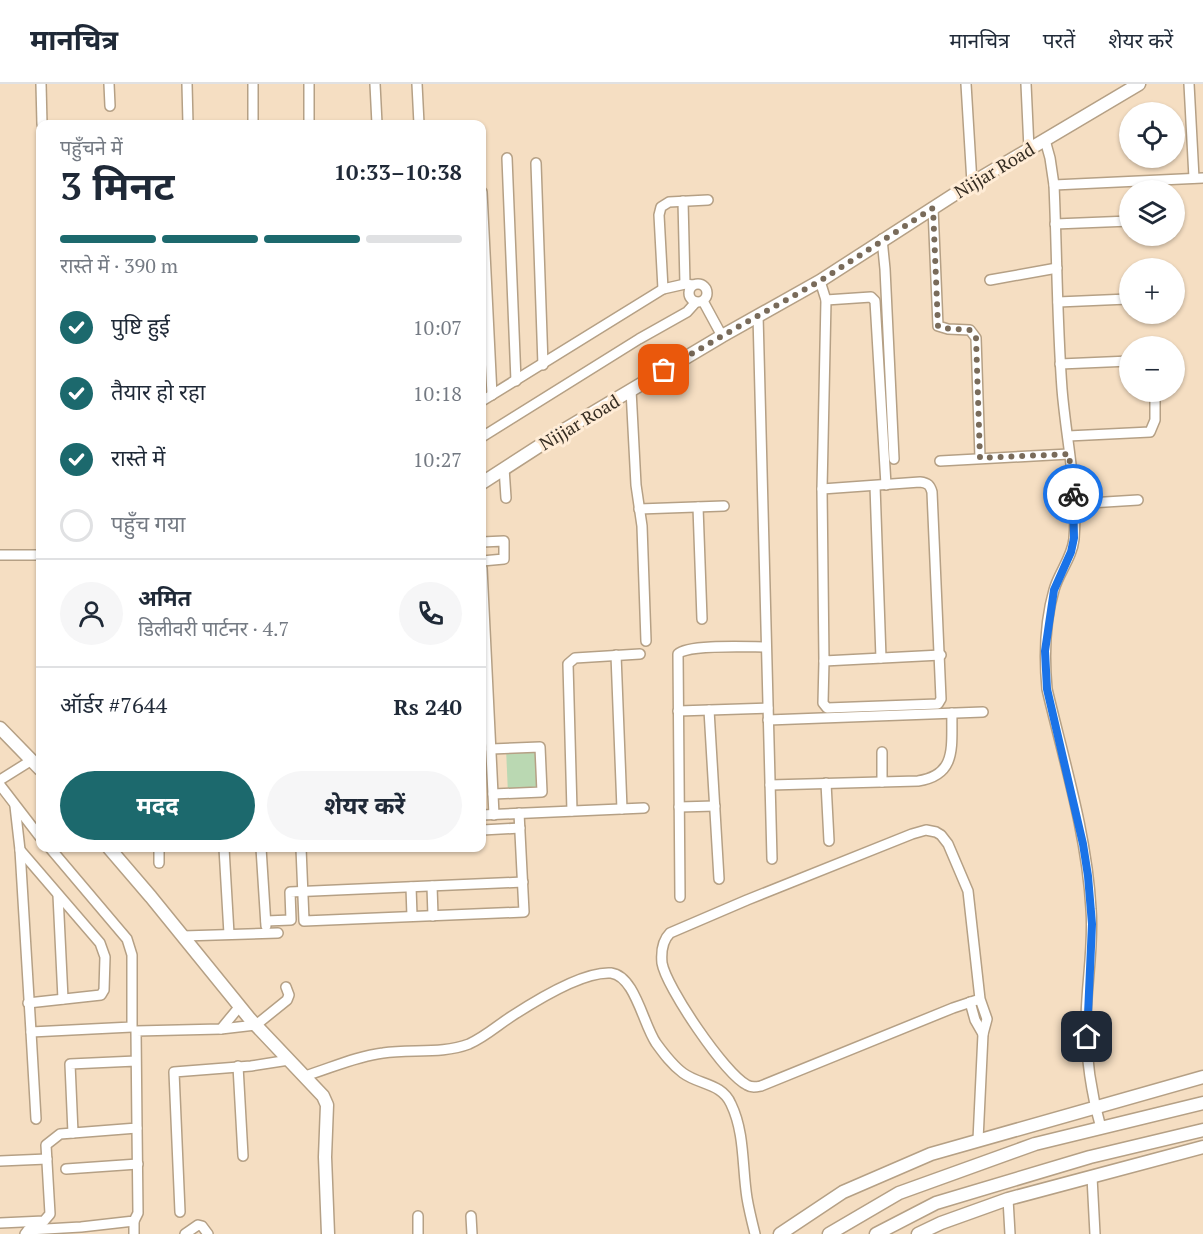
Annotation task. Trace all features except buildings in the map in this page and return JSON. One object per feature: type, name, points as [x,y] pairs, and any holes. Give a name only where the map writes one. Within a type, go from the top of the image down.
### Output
[{"type":"street","points":[[41,84],[42,120]]},
{"type":"street","points":[[109,84],[110,105]]},
{"type":"street","points":[[187,84],[188,120]]},
{"type":"street","points":[[253,84],[253,120]]},
{"type":"street","points":[[309,84],[309,120]]},
{"type":"street","points":[[375,84],[377,120]]},
{"type":"street","points":[[417,84],[419,120]]},
{"type":"street","points":[[966,84],[972,183]]},
{"type":"street","points":[[1026,84],[1029,149]]},
{"type":"street","name":"Nijjar Road","points":[[486,480],[631,390],[820,281],[972,183],[1139,84]]},
{"type":"street","points":[[1054,184],[1199,178],[1189,84]]},
{"type":"street","points":[[1045,140],[1054,184],[1060,364],[1073,504],[1073,545],[1054,590],[1045,651],[1045,672],[1081,832],[1088,876],[1092,924],[1086,1024],[1095,1108],[1101,1128]]},
{"type":"street","points":[[507,158],[516,381]]},
{"type":"street","points":[[536,163],[543,364]]},
{"type":"street","points":[[663,290],[660,212],[663,204],[708,200]]},
{"type":"street","points":[[682,201],[689,296],[699,302],[722,336]]},
{"type":"street","points":[[933,208],[938,326],[970,330],[976,338],[980,458]]},
{"type":"street","points":[[1055,224],[1119,221]]},
{"type":"street","points":[[882,239],[894,459]]},
{"type":"street","points":[[990,280],[1058,268]]},
{"type":"street","points":[[486,273],[492,394]]},
{"type":"street","points":[[820,281],[826,300],[822,489],[823,703],[827,708],[938,704],[942,694],[930,486],[920,482],[822,489]]},
{"type":"street","points":[[486,398],[663,290],[689,284],[698,284],[706,288],[707,294],[687,312],[486,434]]},
{"type":"street","points":[[826,300],[871,297],[875,301],[886,485]]},
{"type":"street","points":[[1058,302],[1119,299]]},
{"type":"street","points":[[758,315],[772,859]]},
{"type":"street","points":[[1060,364],[1119,361]]},
{"type":"street","points":[[631,390],[636,485],[642,526],[646,641]]},
{"type":"street","points":[[1068,436],[1150,432],[1155,420],[1155,402]]},
{"type":"street","points":[[940,461],[1069,454]]},
{"type":"street","points":[[504,468],[506,498]]},
{"type":"street","points":[[875,486],[881,658]]},
{"type":"street","points":[[1073,504],[1138,500]]},
{"type":"street","points":[[639,509],[723,506]]},
{"type":"street","points":[[698,507],[702,619]]},
{"type":"street","points":[[486,542],[504,541],[504,559],[486,561]]},
{"type":"street","points":[[0,555],[36,555]]},
{"type":"street","points":[[680,897],[676,659],[679,652],[696,648],[766,647]]},
{"type":"street","points":[[486,648],[494,814]]},
{"type":"street","points":[[572,811],[568,664],[571,659],[575,658],[640,654]]},
{"type":"street","points":[[616,655],[622,809]]},
{"type":"street","points":[[824,661],[940,655]]},
{"type":"street","points":[[678,711],[768,708]]},
{"type":"street","points":[[709,710],[719,879]]},
{"type":"street","points":[[768,720],[983,712]]},
{"type":"street","points":[[770,785],[928,779],[940,773],[950,759],[952,713]]},
{"type":"street","points":[[0,728],[36,759]]},
{"type":"street","points":[[491,749],[540,747],[542,792],[493,794]]},
{"type":"street","points":[[882,752],[882,782]]},
{"type":"street","points":[[0,780],[36,762]]},
{"type":"street","points":[[826,783],[829,841]]},
{"type":"street","points":[[0,785],[36,832]]},
{"type":"street","points":[[15,806],[20,850],[36,1119]]},
{"type":"street","points":[[679,807],[715,806]]},
{"type":"street","points":[[486,815],[644,808]]},
{"type":"street","points":[[301,852],[304,921],[524,912],[519,813]]},
{"type":"street","points":[[486,830],[520,828]]},
{"type":"street","points":[[975,1000],[761,1086],[753,1087],[739,1079],[706,1043],[671,985],[663,966],[663,944],[670,933],[747,900],[912,834],[926,830],[936,832],[948,844],[968,891],[975,1000],[987,1019],[983,1034],[978,1140]]},
{"type":"street","points":[[20,850],[100,943],[105,957],[103,993],[28,1003]]},
{"type":"street","points":[[31,1032],[132,1026],[132,955],[127,939],[53,852]]},
{"type":"street","points":[[111,852],[256,1025],[320,1091],[327,1105],[325,1157],[328,1234]]},
{"type":"street","points":[[159,852],[159,863]]},
{"type":"street","points":[[224,852],[229,934]]},
{"type":"street","points":[[261,852],[266,933]]},
{"type":"street","points":[[266,921],[291,920],[290,892],[523,882]]},
{"type":"street","points":[[432,886],[433,916]]},
{"type":"street","points":[[411,887],[412,916]]},
{"type":"street","points":[[58,895],[63,999]]},
{"type":"street","points":[[183,936],[278,933]]},
{"type":"street","points":[[305,1077],[363,1057],[382,1053],[444,1049],[468,1044],[514,1015],[585,978],[604,974],[619,975],[631,988],[647,1029],[671,1063],[684,1074],[717,1088],[731,1103],[740,1136],[747,1198],[755,1234]]},
{"type":"street","points":[[134,1234],[134,1221],[138,1213],[136,1031],[221,1029],[256,1025],[287,1000],[289,995],[286,987]]},
{"type":"street","points":[[221,1029],[240,1006]]},
{"type":"street","points":[[74,1133],[70,1064],[136,1060]]},
{"type":"street","points":[[180,1212],[174,1072],[289,1060]]},
{"type":"street","points":[[238,1066],[243,1156]]},
{"type":"street","points":[[780,1234],[843,1192],[931,1154],[1203,1077]]},
{"type":"street","points":[[829,1234],[899,1193],[1035,1144],[1203,1103]]},
{"type":"street","points":[[0,1223],[44,1221],[50,1214],[46,1145],[52,1138],[60,1134],[137,1128]]},
{"type":"street","points":[[876,1234],[947,1199],[1090,1157],[1203,1130]]},
{"type":"street","points":[[918,1234],[950,1219],[1008,1199],[1203,1147]]},
{"type":"street","points":[[0,1161],[47,1159]]},
{"type":"street","points":[[66,1169],[138,1164]]},
{"type":"street","points":[[1092,1177],[1095,1234]]},
{"type":"street","points":[[1008,1199],[1010,1234]]},
{"type":"street","points":[[418,1216],[418,1234]]},
{"type":"street","points":[[471,1216],[472,1234]]},
{"type":"street","points":[[25,1234],[28,1230],[82,1231],[134,1221]]},
{"type":"street","points":[[185,1234],[198,1225],[202,1226],[208,1234]]},
{"type":"green space","points":[[540,747],[542,792],[508,794],[506,748]]},
{"type":"way so far","points":[[664,370],[820,281],[933,208],[938,326],[948,329],[966,328],[974,333],[976,338],[980,458],[1069,454],[1073,494]]},
{"type":"route","points":[[1073,494],[1074,538],[1071,552],[1054,590],[1047,628],[1045,672],[1083,844],[1092,908],[1087,1037]]}]
